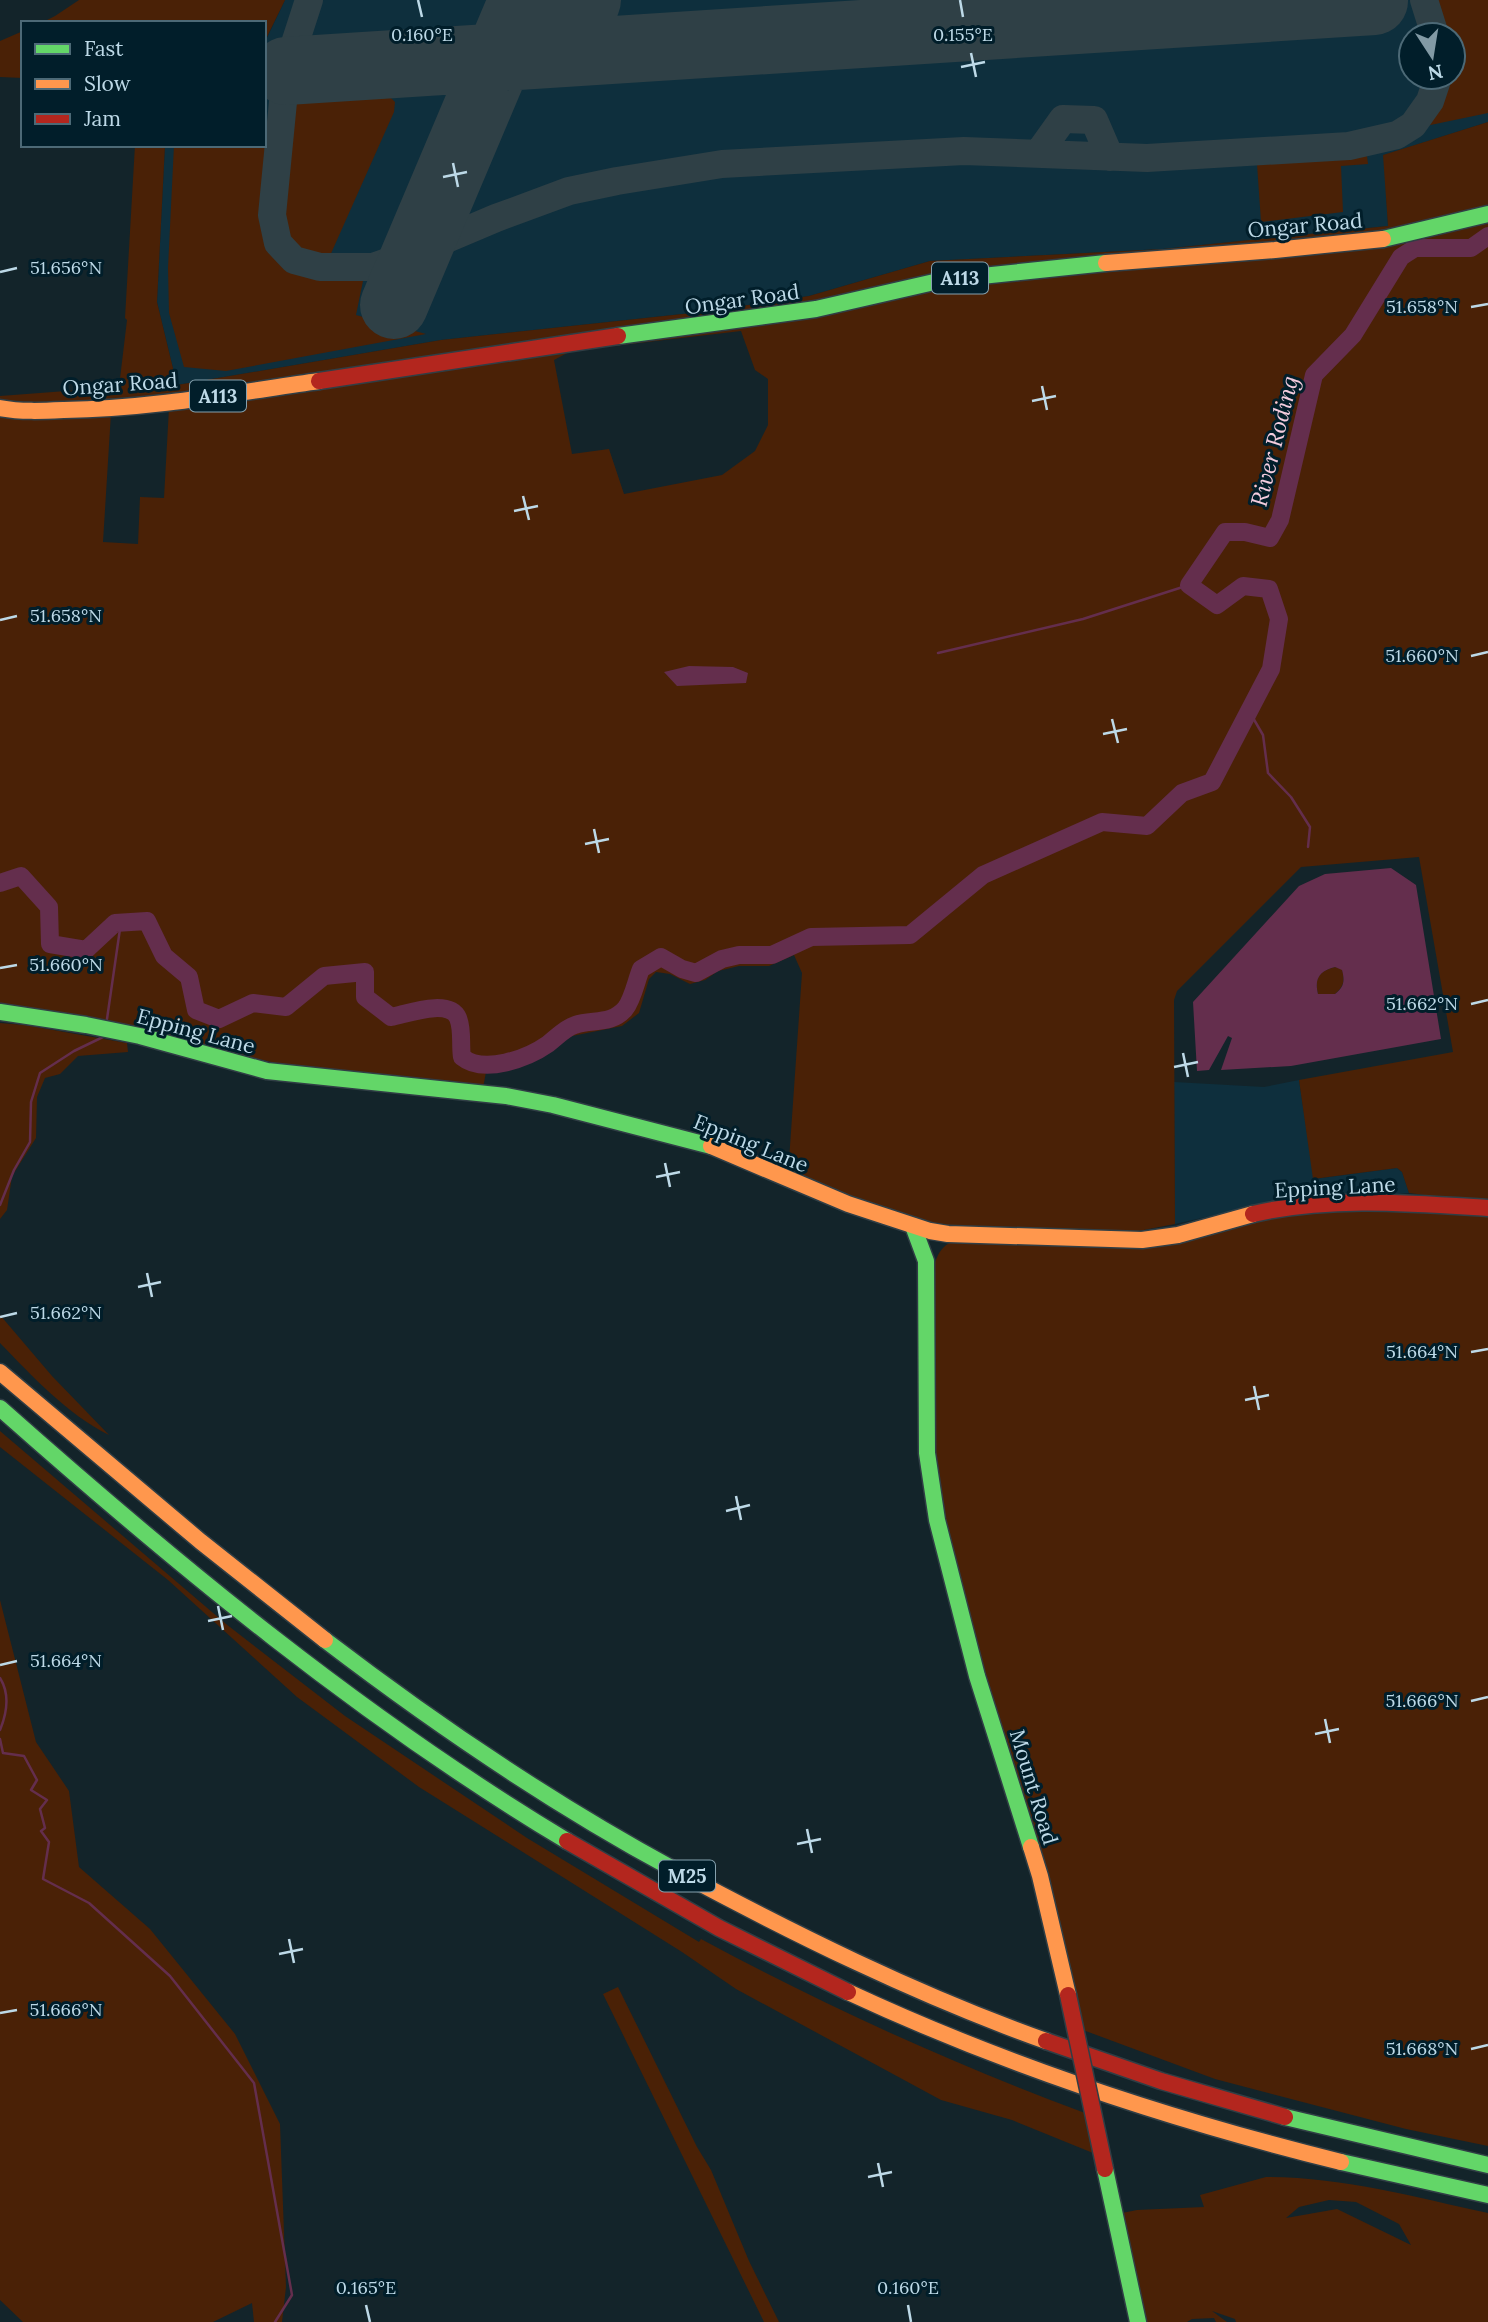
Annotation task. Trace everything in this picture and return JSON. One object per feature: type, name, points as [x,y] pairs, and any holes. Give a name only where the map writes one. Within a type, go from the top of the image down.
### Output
[{"type":"main road","name":"Ongar Road","points":[[0,408],[15,411],[89,410],[163,403],[435,365],[592,339],[816,309],[943,280],[1382,239],[1488,214]]},
{"type":"main road","name":"Epping Lane","points":[[0,1012],[140,1036],[267,1071],[481,1093],[553,1105],[703,1143],[824,1194],[913,1226],[948,1234],[1142,1240],[1161,1239],[1282,1208],[1401,1204],[1488,1208]]},
{"type":"main road","name":"Mount Road","points":[[913,1226],[926,1261],[927,1453],[937,1520],[977,1676],[1040,1877],[1138,2322]]},
{"type":"main road","points":[[926,1261],[948,1234]]},
{"type":"main road","name":"M25","points":[[0,1372],[197,1539],[321,1638],[392,1690],[551,1796],[731,1900],[908,1985],[1008,2027],[1112,2065],[1298,2121],[1488,2165]]},
{"type":"main road","name":"M25","points":[[0,1408],[207,1586],[282,1646],[372,1712],[465,1776],[560,1836],[743,1940],[945,2036],[1095,2092],[1180,2120],[1285,2149],[1488,2195]]},
{"type":"shaded area","points":[[79,0],[285,0],[266,39],[266,21],[45,21]]},
{"type":"shaded area","points":[[285,0],[1488,0],[1488,122],[1384,155],[1388,226],[1163,249],[930,261],[809,296],[701,312],[441,340],[177,385],[157,302],[165,147],[266,147],[266,40]]},
{"type":"shaded area","points":[[1437,0],[1488,0],[1488,113],[1421,127],[1442,101],[1445,91],[1467,91],[1467,21],[1441,21]]},
{"type":"shaded area","points":[[21,32],[21,78],[0,77],[0,41]]},
{"type":"shaded area","points":[[390,97],[395,102],[394,112],[329,258],[300,252],[283,234],[277,213],[289,102]]},
{"type":"shaded area","points":[[266,106],[267,140],[261,217],[264,235],[271,249],[280,260],[305,273],[335,277],[364,276],[356,315],[426,334],[226,371],[184,367],[169,313],[168,268],[174,147],[266,147]]},
{"type":"shaded area","points":[[1488,122],[1488,1203],[1409,1193],[1402,1172],[1397,1168],[1313,1179],[1299,1080],[1453,1052],[1419,857],[1301,867],[1177,991],[1174,1000],[1175,1224],[1133,1232],[962,1228],[924,1223],[788,1175],[802,973],[794,955],[769,966],[739,966],[718,971],[705,980],[690,984],[670,974],[656,972],[649,979],[639,1013],[622,1026],[572,1036],[534,1061],[486,1072],[483,1088],[297,1068],[131,1029],[0,1009],[0,396],[119,387],[127,320],[135,147],[165,147],[157,302],[177,385],[441,340],[701,312],[809,296],[930,261],[1163,249],[1388,226],[1383,155]],"holes":[[[741,331],[755,370],[768,379],[768,425],[755,451],[722,475],[624,494],[609,449],[572,454],[554,360],[571,351]],[[169,408],[164,498],[140,497],[138,544],[103,542],[111,413]]]},
{"type":"shaded area","points":[[1367,156],[1368,164],[1341,166],[1343,212],[1261,222],[1257,164]]},
{"type":"shaded area","points":[[689,666],[733,667],[748,673],[746,683],[677,686],[664,672]]},
{"type":"shaded area","points":[[1391,868],[1416,885],[1441,1039],[1291,1066],[1221,1070],[1232,1038],[1228,1036],[1209,1070],[1197,1071],[1193,1002],[1299,886],[1325,874]],"holes":[[[1335,967],[1342,970],[1343,984],[1340,989],[1335,994],[1318,994],[1319,976]]]},
{"type":"shaded area","points":[[1335,967],[1342,969],[1342,986],[1335,994],[1318,994],[1319,976]]},
{"type":"shaded area","points":[[0,1023],[127,1043],[128,1052],[78,1056],[60,1074],[45,1078],[37,1097],[36,1138],[12,1176],[7,1210],[0,1219]]},
{"type":"shaded area","points":[[1299,1080],[1314,1179],[1397,1168],[1402,1172],[1409,1193],[1255,1206],[1175,1224],[1174,1082],[1264,1087]]},
{"type":"shaded area","points":[[1488,1210],[1488,2146],[1406,2129],[1215,2079],[1083,2030],[981,1666],[934,1478],[933,1268],[940,1251],[955,1240],[1134,1248],[1161,1244],[1283,1212]]},
{"type":"shaded area","points":[[0,1315],[52,1376],[109,1435],[65,1406],[0,1343]]},
{"type":"shaded area","points":[[0,1431],[226,1624],[345,1716],[527,1838],[699,1942],[701,1939],[890,2033],[1085,2113],[1093,2153],[1012,2120],[941,2100],[736,1989],[682,1952],[419,1787],[297,1697],[168,1580],[0,1447]]},
{"type":"shaded area","points":[[0,1600],[36,1742],[69,1791],[79,1867],[150,1929],[235,2034],[280,2124],[286,2287],[282,2322],[254,2322],[252,2303],[213,2322],[23,2322],[0,2300]]},
{"type":"shaded area","points":[[618,1987],[711,2170],[749,2261],[779,2322],[764,2322],[603,1994]]},
{"type":"shaded area","points":[[1266,2177],[1294,2178],[1378,2189],[1488,2213],[1488,2322],[1236,2322],[1235,2319],[1212,2311],[1227,2322],[1216,2322],[1214,2318],[1192,2319],[1187,2322],[1145,2322],[1122,2213],[1204,2207],[1200,2195]],"holes":[[[1329,2200],[1356,2202],[1399,2224],[1411,2245],[1337,2209],[1286,2218],[1299,2207]]]},
{"type":"waterway","name":"River Roding","points":[[0,883],[21,876],[49,907],[50,944],[86,950],[115,923],[147,921],[164,956],[189,977],[196,1010],[219,1019],[253,1003],[286,1007],[324,976],[365,972],[365,997],[391,1017],[437,1008],[453,1012],[460,1023],[462,1057],[482,1065],[518,1059],[548,1044],[571,1026],[608,1020],[620,1014],[630,1000],[641,969],[661,957],[682,969],[696,973],[722,959],[739,955],[772,955],[811,937],[910,935],[983,875],[1102,822],[1147,826],[1182,793],[1212,782],[1271,669],[1279,619],[1269,589],[1243,586],[1217,605],[1189,585],[1225,532],[1245,532],[1270,538],[1280,520],[1314,375],[1353,335],[1401,257],[1415,248],[1471,248],[1488,236]]},
{"type":"waterway","points":[[938,653],[1083,619],[1189,585]]},
{"type":"waterway","points":[[1249,711],[1263,735],[1268,773],[1291,797],[1310,827],[1308,847]]},
{"type":"waterway","points":[[107,1019],[121,922]]},
{"type":"waterway","points":[[0,1205],[14,1170],[30,1142],[31,1102],[40,1073],[74,1051],[103,1037]]},
{"type":"waterway","points":[[0,1678],[5,1690],[6,1704],[0,1730]]},
{"type":"waterway","points":[[0,1739],[3,1753],[24,1756],[37,1780],[31,1790],[47,1800],[40,1809],[45,1828],[41,1831],[49,1842],[43,1879],[89,1903],[170,1976],[254,2083],[292,2295],[275,2322]]},
{"type":"taxiway","points":[[309,0],[286,71],[272,215],[278,243],[294,260],[320,267],[373,267],[569,191],[722,164],[964,151],[1147,158],[1349,146],[1397,135],[1413,125],[1430,101],[1433,91]]},
{"type":"taxiway","points":[[1424,0],[1431,21]]},
{"type":"taxiway","points":[[1038,154],[1063,119],[1094,120],[1110,157]]},
{"type":"taxiway","points":[[432,214],[435,227],[446,236],[464,230]]},
{"type":"runway","points":[[394,305],[523,0]]},
{"type":"runway","points":[[569,42],[587,0]]},
{"type":"runway","points":[[286,71],[1374,1]]},
{"type":"traffic: fast","points":[[1383,239],[1488,214]]},
{"type":"traffic: fast","points":[[618,336],[816,309],[943,280],[1106,263]]},
{"type":"traffic: fast","points":[[0,1012],[140,1036],[267,1071],[506,1096],[553,1105],[711,1146]]},
{"type":"traffic: fast","points":[[913,1226],[926,1261],[927,1453],[937,1520],[977,1676],[1031,1847]]},
{"type":"traffic: fast","points":[[0,1408],[135,1525],[273,1638],[417,1744],[567,1841]]},
{"type":"traffic: fast","points":[[325,1640],[409,1702],[538,1790],[673,1869]]},
{"type":"traffic: fast","points":[[1285,2117],[1488,2165]]},
{"type":"traffic: fast","points":[[1341,2162],[1488,2195]]},
{"type":"traffic: fast","points":[[1105,2169],[1138,2322]]},
{"type":"traffic: slow","points":[[1106,263],[1383,239]]},
{"type":"traffic: slow","points":[[0,408],[40,411],[128,407],[319,381]]},
{"type":"traffic: slow","points":[[711,1146],[848,1204],[930,1231],[948,1234],[1142,1240],[1178,1235],[1253,1214]]},
{"type":"traffic: slow","points":[[0,1372],[200,1541],[325,1640]]},
{"type":"traffic: slow","points":[[1031,1847],[1068,1995]]},
{"type":"traffic: slow","points":[[673,1869],[764,1917],[903,1984],[1046,2041]]},
{"type":"traffic: slow","points":[[848,1992],[968,2044],[1090,2089],[1215,2128],[1341,2162]]},
{"type":"traffic: jam","points":[[319,381],[618,336]]},
{"type":"traffic: jam","points":[[1253,1214],[1311,1205],[1370,1202],[1488,1208]]},
{"type":"traffic: jam","points":[[567,1841],[719,1928],[848,1992]]},
{"type":"traffic: jam","points":[[1068,1995],[1105,2169]]},
{"type":"traffic: jam","points":[[1046,2041],[1161,2081],[1285,2117]]}]
